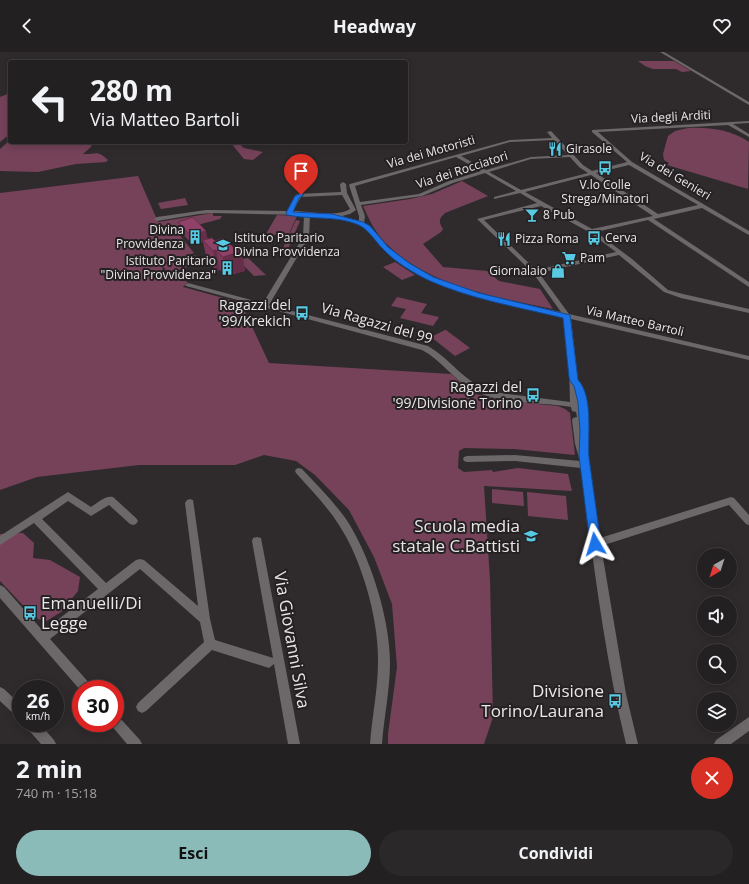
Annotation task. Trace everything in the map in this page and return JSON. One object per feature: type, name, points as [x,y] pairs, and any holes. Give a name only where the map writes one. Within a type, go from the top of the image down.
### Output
[{"type":"street","points":[[664,53],[673,53],[749,98]]},
{"type":"street","points":[[664,53],[749,104]]},
{"type":"street","points":[[702,76],[710,75]]},
{"type":"street","points":[[730,93],[739,92]]},
{"type":"street","name":"Via degli Arditi","points":[[594,131],[749,122]]},
{"type":"street","points":[[730,124],[749,136]]},
{"type":"street","name":"Via dei Genieri","points":[[594,131],[630,163],[749,233]]},
{"type":"street","points":[[549,132],[579,164],[657,216]]},
{"type":"street","name":"Via dei Motoristi","points":[[360,224],[362,216],[352,185],[510,141],[555,139]]},
{"type":"street","points":[[457,156],[521,191],[540,204],[591,231],[664,289],[675,295],[749,311]]},
{"type":"street","name":"Via dei Rocciatori","points":[[359,204],[420,194],[485,172],[534,158],[571,156]]},
{"type":"street","points":[[496,198],[630,163]]},
{"type":"street","points":[[332,216],[347,214],[353,210],[344,193],[343,184]]},
{"type":"street","points":[[289,213],[299,195],[344,193]]},
{"type":"street","points":[[540,204],[480,220],[535,272],[567,316],[579,444],[585,461]]},
{"type":"street","points":[[591,231],[703,206]]},
{"type":"street","name":"Via Matteo Bartoli","points":[[157,219],[214,211],[332,216],[360,224],[367,228],[386,248],[406,265],[430,278],[477,295],[749,358]]},
{"type":"street","points":[[265,306],[306,237],[307,214]]},
{"type":"street","points":[[649,218],[749,285]]},
{"type":"street","points":[[535,272],[620,253]]},
{"type":"street","name":"Via Ragazzi del 99","points":[[188,285],[426,348],[439,356],[455,374],[468,384],[482,391],[499,396],[575,405]]},
{"type":"street","points":[[574,381],[578,385],[582,402],[585,434],[585,461],[595,544],[620,694],[632,744]]},
{"type":"street","points":[[575,405],[579,407],[585,434]]},
{"type":"street","points":[[467,459],[515,458],[585,461]]},
{"type":"street","points":[[299,471],[335,511],[347,529],[361,560],[374,599],[381,633],[384,662],[376,744]]},
{"type":"street","points":[[0,541],[68,496],[91,512],[110,500],[133,521]]},
{"type":"street","points":[[595,544],[731,501],[749,521]]},
{"type":"street","points":[[190,503],[205,619],[210,644]]},
{"type":"street","points":[[35,518],[106,590]]},
{"type":"street","name":"Via Giovanni Silva","points":[[257,541],[294,744]]},
{"type":"street","points":[[42,638],[140,563],[205,619]]},
{"type":"street","points":[[0,590],[79,680]]},
{"type":"street","points":[[210,644],[269,662]]},
{"type":"street","points":[[142,707],[210,644]]},
{"type":"street","points":[[0,693],[12,704]]},
{"type":"street","points":[[720,744],[749,724]]},
{"type":"street","points":[[124,730],[136,744]]},
{"type":"street","points":[[39,732],[50,744]]},
{"type":"shaded area","points":[[638,61],[674,61],[691,71],[682,72],[676,69],[653,69]]},
{"type":"shaded area","points":[[8,94],[8,136],[0,142],[0,97]]},
{"type":"shaded area","points":[[688,128],[720,130],[728,132],[749,142],[748,189],[667,165],[669,163],[664,160],[663,154],[668,136],[675,131]]},
{"type":"shaded area","points":[[8,142],[8,144],[89,144],[92,146],[83,154],[96,153],[108,160],[106,162],[76,164],[38,172],[0,171],[0,149]]},
{"type":"shaded area","points":[[232,144],[239,144],[244,148],[263,152],[253,160],[244,159]]},
{"type":"shaded area","points":[[138,176],[158,222],[213,213],[213,216],[222,216],[220,219],[186,228],[178,233],[194,253],[162,264],[163,274],[188,282],[183,287],[238,302],[240,301],[269,363],[451,374],[475,394],[506,401],[558,406],[570,413],[575,455],[514,449],[464,448],[459,451],[458,468],[464,472],[492,470],[493,472],[518,468],[568,474],[572,491],[484,486],[490,580],[493,717],[484,744],[388,744],[397,667],[392,604],[374,557],[349,510],[315,475],[296,461],[264,455],[235,465],[139,465],[37,477],[0,490],[0,193]]},
{"type":"shaded area","points":[[462,181],[488,196],[445,213],[440,220],[440,224],[443,229],[441,232],[423,244],[443,267],[487,271],[499,281],[540,289],[553,309],[461,287],[418,268],[398,254],[381,238],[363,206],[432,194]]},
{"type":"shaded area","points":[[185,198],[188,205],[161,209],[158,203]]},
{"type":"shaded area","points":[[277,215],[297,216],[288,236],[266,234]]},
{"type":"shaded area","points":[[296,220],[300,221],[288,249],[283,248]]},
{"type":"shaded area","points":[[195,255],[201,263],[168,273],[162,265]]},
{"type":"shaded area","points":[[248,258],[266,275],[254,276],[238,260]]},
{"type":"shaded area","points":[[395,262],[415,275],[402,280],[383,267]]},
{"type":"shaded area","points":[[397,297],[427,304],[421,313],[439,317],[433,326],[400,318],[406,309],[391,306]]},
{"type":"shaded area","points":[[445,330],[470,348],[455,356],[431,337]]},
{"type":"shaded area","points":[[492,489],[523,492],[524,506],[492,503]]},
{"type":"shaded area","points":[[527,492],[566,496],[568,520],[528,516]]},
{"type":"shaded area","points":[[23,533],[34,543],[33,558],[50,560],[80,577],[78,591],[61,612],[45,622],[34,617],[0,581],[0,534]]},
{"type":"building","points":[[193,217],[206,231],[190,235],[178,222]]},
{"type":"building","points":[[212,238],[215,241],[223,238],[233,247],[236,246],[242,251],[223,257],[216,250],[213,251],[203,240]]},
{"type":"place","name":"Girasole","points":[[555,149]]},
{"type":"place","name":"V.lo Colle Strega/Minatori","points":[[605,168]]},
{"type":"place","name":"8 Pub","points":[[532,215]]},
{"type":"place","name":"Divina Provvidenza","points":[[195,237]]},
{"type":"place","name":"Cerva","points":[[594,238]]},
{"type":"place","name":"Pizza Roma","points":[[504,239]]},
{"type":"place","name":"Istituto Paritario Divina Provvidenza","points":[[223,245]]},
{"type":"place","name":"Pam","points":[[569,258]]},
{"type":"place","name":"Istituto Paritario \"Divina Provvidenza\"","points":[[227,268]]},
{"type":"place","name":"Giornalaio","points":[[558,271]]},
{"type":"place","name":"Ragazzi del '99/Krekich","points":[[302,313]]},
{"type":"place","name":"Ragazzi del '99/Divisione Torino","points":[[533,395]]},
{"type":"place","name":"Scuola media statale C.Battisti","points":[[531,536]]},
{"type":"place","name":"Emanuelli/Di Legge","points":[[30,613]]},
{"type":"place","name":"Divisione Torino/Laurana","points":[[615,701]]},
{"type":"route","points":[[301,195],[297,197],[289,213],[332,216],[363,225],[381,244],[406,265],[430,278],[477,295],[567,316],[573,364],[573,377],[574,381],[578,385],[582,402],[585,431],[584,456],[595,544]]}]
